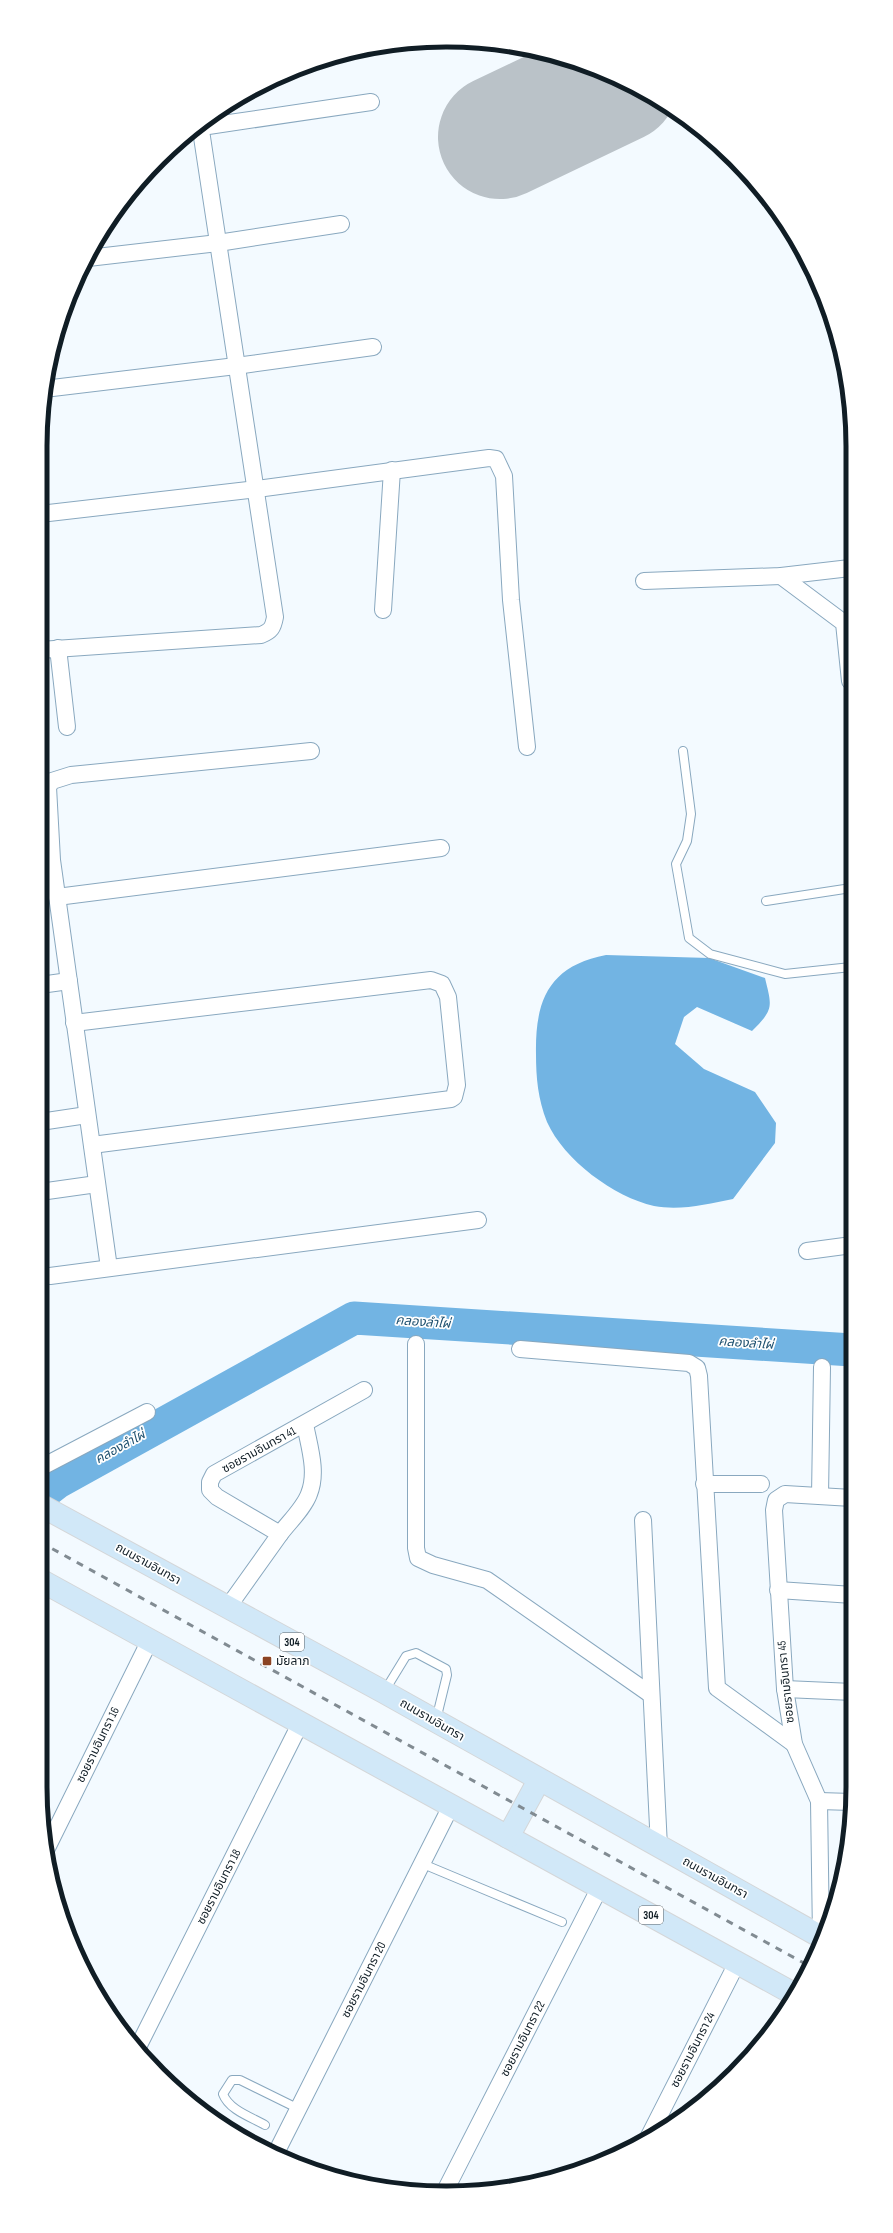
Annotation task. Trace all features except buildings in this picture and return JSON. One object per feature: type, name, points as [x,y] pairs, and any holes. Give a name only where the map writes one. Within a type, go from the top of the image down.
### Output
[{"type":"main road","name":"ถนนรามอินทรา","points":[[47,1509],[384,1692],[817,1935]]},
{"type":"main road","name":"304","points":[[47,1584],[789,1991]]},
{"type":"main road","points":[[508,1837],[539,1780]]},
{"type":"street","points":[[211,124],[371,102]]},
{"type":"street","points":[[47,649],[261,635],[270,631],[274,626],[275,617],[257,489],[199,133]]},
{"type":"street","points":[[95,257],[218,243],[341,224]]},
{"type":"street","points":[[51,388],[236,366],[373,347]]},
{"type":"street","points":[[47,513],[257,489],[489,458],[496,459],[504,476],[511,600],[527,747]]},
{"type":"street","points":[[383,610],[392,470]]},
{"type":"street","points":[[644,581],[781,576],[846,568]]},
{"type":"street","points":[[781,576],[846,618]]},
{"type":"street","points":[[58,648],[67,727]]},
{"type":"street","points":[[47,824],[48,787],[52,781],[60,778],[310,751]]},
{"type":"street","points":[[57,897],[441,848]]},
{"type":"street","points":[[47,864],[57,897],[110,1268]]},
{"type":"street","points":[[74,1024],[430,980],[442,984],[448,997],[457,1085],[456,1092],[451,1100],[92,1145]]},
{"type":"street","points":[[47,984],[69,981]]},
{"type":"street","points":[[47,1121],[87,1115]]},
{"type":"street","points":[[47,1191],[97,1184]]},
{"type":"street","points":[[50,1276],[478,1220]]},
{"type":"street","points":[[807,1251],[846,1247]]},
{"type":"street","points":[[416,1344],[416,1548],[418,1558],[433,1565],[487,1580],[650,1694]]},
{"type":"street","points":[[520,1349],[689,1363],[697,1368],[699,1376],[704,1484],[717,1688],[794,1744]]},
{"type":"street","points":[[820,1496],[822,1367]]},
{"type":"street","name":"ซอยรามอินทรา 41","points":[[280,1534],[217,1497],[210,1490],[210,1482],[214,1474],[364,1390]]},
{"type":"street","points":[[47,1464],[148,1412]]},
{"type":"street","points":[[228,1607],[309,1496],[312,1485],[313,1471],[305,1424]]},
{"type":"street","points":[[704,1484],[761,1484]]},
{"type":"street","name":"ซอยรามอินทรา 45","points":[[822,1924],[819,1801],[794,1744],[785,1689],[774,1510],[776,1500],[785,1494],[846,1498]]},
{"type":"street","points":[[643,1520],[650,1694],[659,1847]]},
{"type":"street","points":[[778,1590],[846,1595]]},
{"type":"street","name":"ซอยรามอินทรา 16","points":[[50,1841],[150,1640]]},
{"type":"street","points":[[785,1689],[846,1692]]},
{"type":"street","name":"ซอยรามอินทรา 18","points":[[140,2043],[300,1724]]},
{"type":"street","points":[[819,1801],[845,1802]]},
{"type":"street","name":"ซอยรามอินทรา 20","points":[[278,2149],[451,1806]]},
{"type":"street","name":"ซอยรามอินทรา 22","points":[[448,2186],[600,1887]]},
{"type":"street","name":"ซอยรามอินทรา 24","points":[[653,2128],[737,1963]]},
{"type":"lane","points":[[683,751],[691,814],[687,841],[676,864],[689,938],[710,954],[785,974],[846,968]]},
{"type":"lane","points":[[766,901],[846,889]]},
{"type":"lane","points":[[384,1692],[406,1656],[416,1653],[446,1669],[447,1676],[436,1722]]},
{"type":"lane","points":[[423,1864],[562,1922]]},
{"type":"lane","points":[[265,2125],[230,2106],[223,2094],[232,2080],[240,2080],[299,2109]]},
{"type":"water","points":[[606,955],[709,958],[765,978],[770,1002],[768,1012],[752,1031],[697,1007],[684,1017],[675,1044],[704,1069],[755,1092],[776,1123],[775,1143],[733,1199],[674,1208],[654,1206],[639,1201],[607,1185],[578,1163],[565,1150],[547,1122],[540,1097],[536,1063],[536,1035],[538,1017],[543,1002],[549,988],[559,977],[571,968],[587,960]]},
{"type":"waterway","name":"คลองลำไผ่","points":[[47,1491],[58,1482],[354,1318],[846,1350]]},
{"type":"runway","points":[[500,137],[612,83]]},
{"type":"railway","points":[[47,1546],[805,1964]]},
{"type":"place","name":"มัยลาภ","points":[[267,1661]]}]
